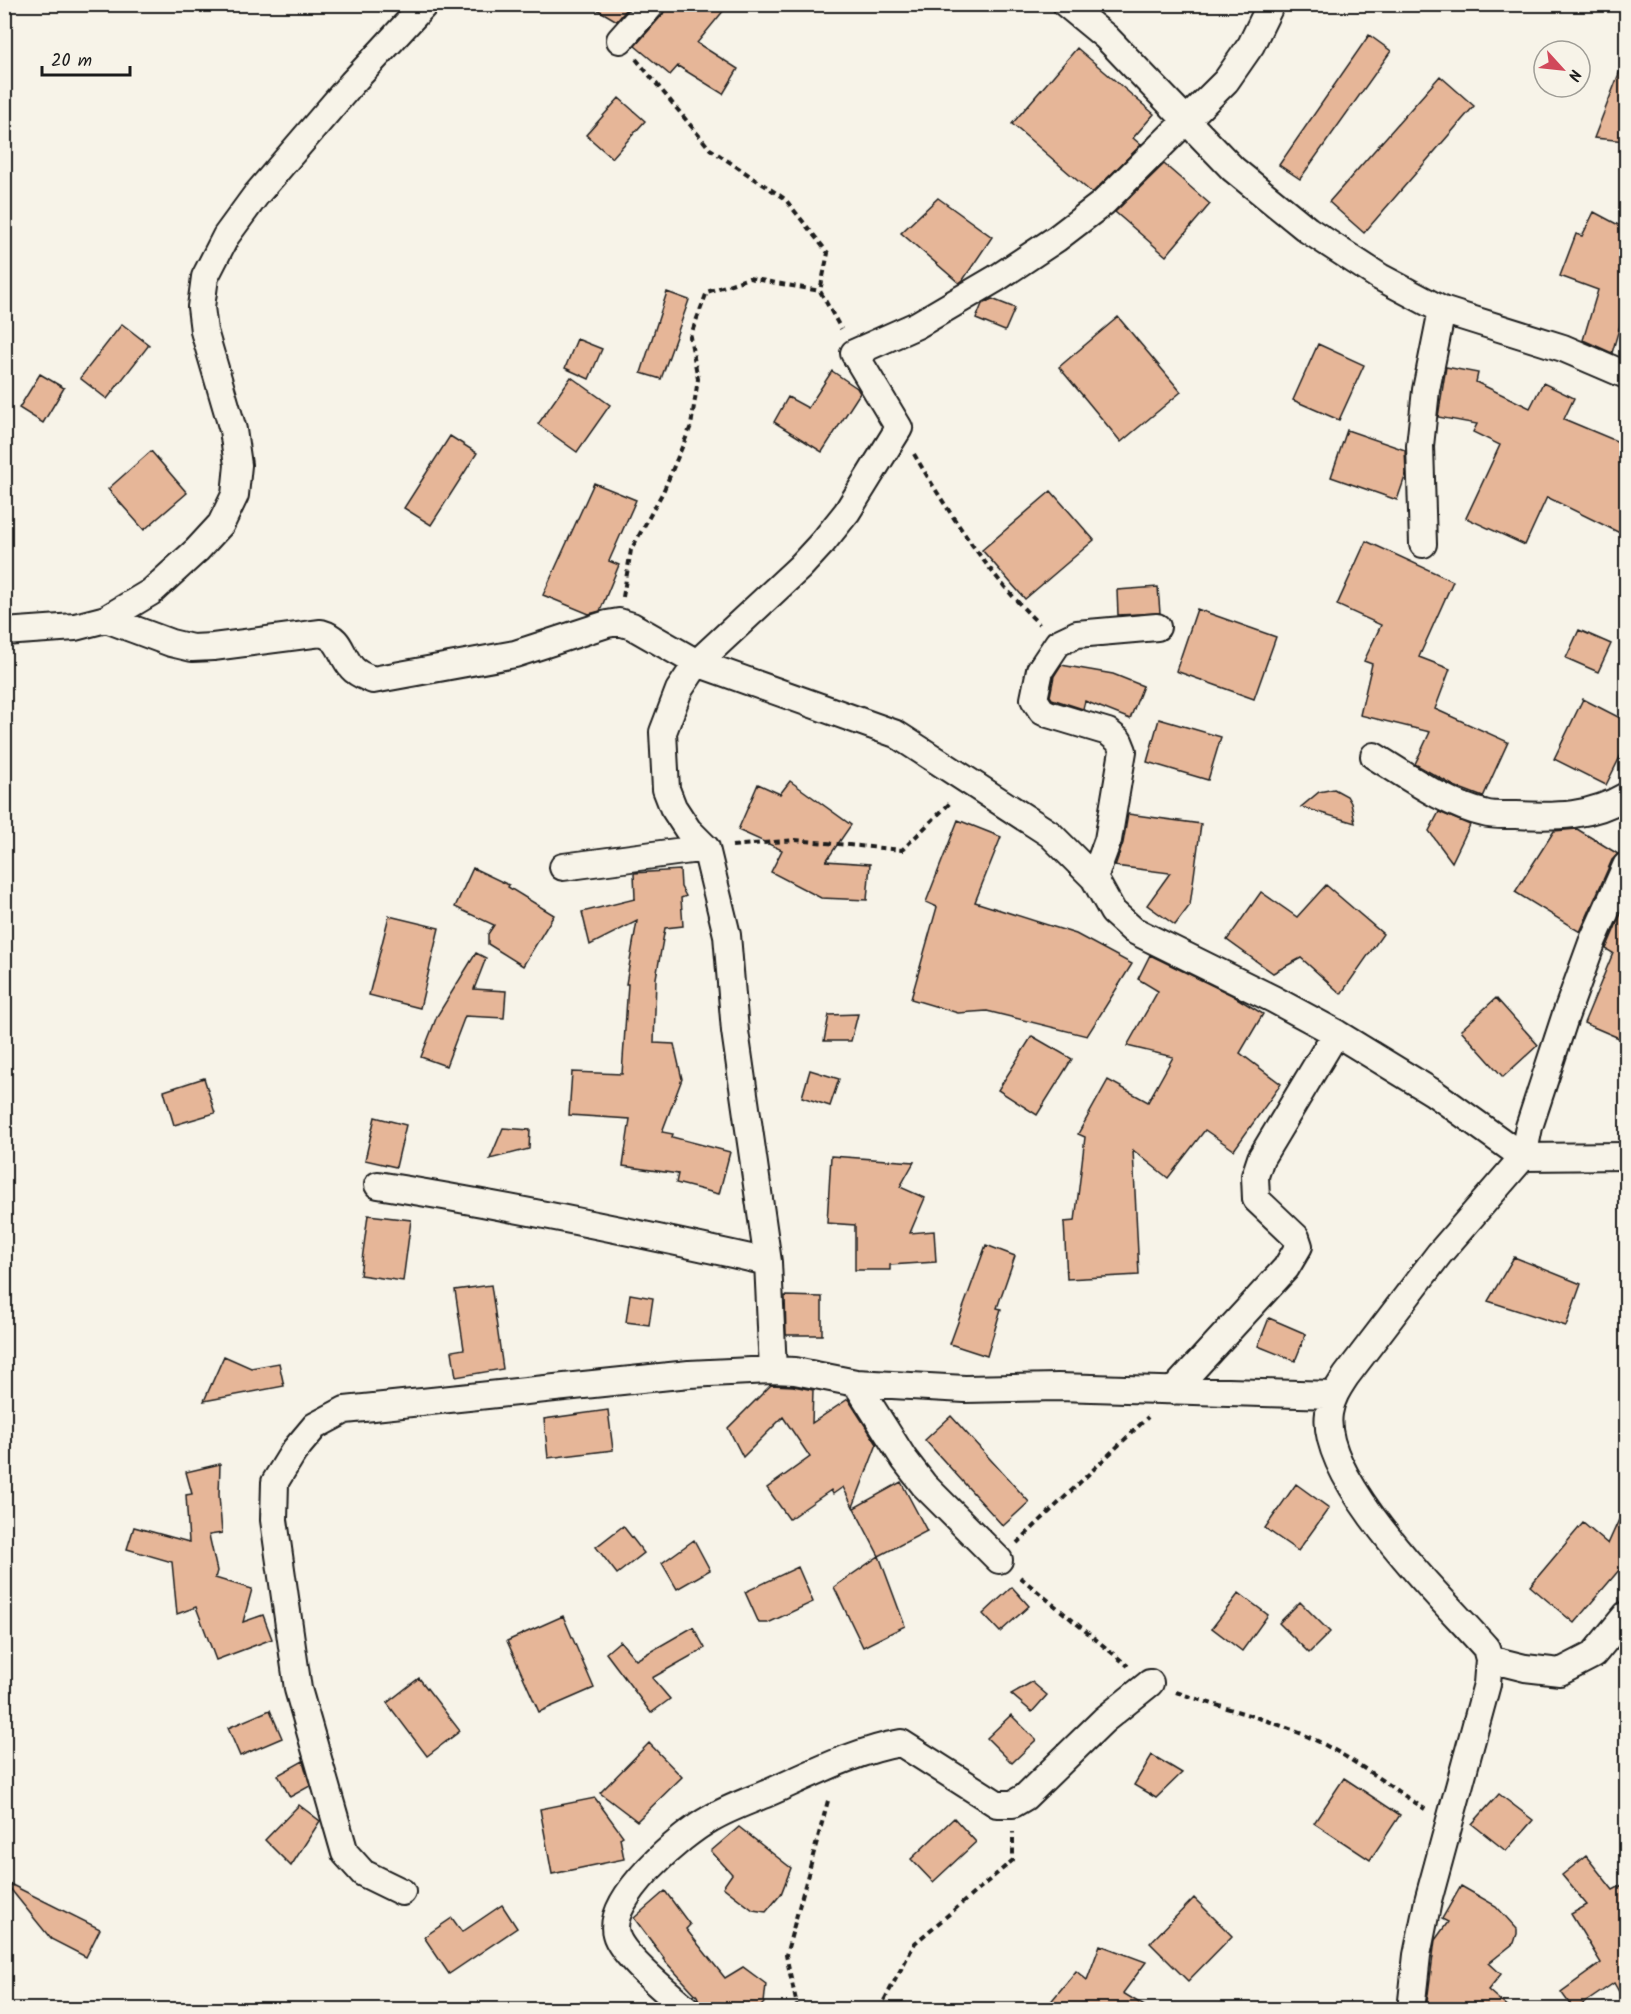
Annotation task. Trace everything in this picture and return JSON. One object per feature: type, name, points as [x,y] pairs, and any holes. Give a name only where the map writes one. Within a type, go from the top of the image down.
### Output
[{"type":"street","points":[[4,632],[75,627],[106,619],[151,592],[197,550],[221,524],[235,495],[238,465],[233,430],[207,347],[201,307],[205,277],[226,236],[271,178],[352,83],[425,4]]},
{"type":"street","points":[[620,40],[652,4]]},
{"type":"street","points":[[1066,4],[1106,37],[1233,169],[1308,230],[1380,277],[1442,310],[1563,348],[1626,375]]},
{"type":"street","points":[[772,1370],[768,1262],[735,1031],[727,935],[706,848],[688,830],[666,789],[663,732],[679,690],[697,663],[824,542],[847,512],[899,428],[854,352],[917,325],[997,278],[1056,239],[1103,203],[1226,81],[1240,63],[1271,4]]},
{"type":"street","points":[[1423,544],[1420,446],[1426,390],[1442,310]]},
{"type":"street","points":[[106,619],[171,643],[192,648],[321,633],[336,641],[352,668],[373,680],[515,654],[607,624],[619,622],[632,626],[697,663],[896,735],[1050,834],[1094,878],[1113,912],[1133,930],[1273,999],[1336,1033],[1434,1093],[1524,1156],[1626,1156]]},
{"type":"street","points":[[1094,878],[1108,840],[1123,751],[1119,741],[1108,732],[1048,714],[1036,705],[1034,699],[1040,670],[1058,643],[1077,634],[1157,627]]},
{"type":"street","points":[[1374,756],[1450,801],[1484,813],[1536,816],[1581,814],[1608,807],[1626,796]]},
{"type":"street","points":[[563,867],[706,848]]},
{"type":"street","points":[[1411,2010],[1417,1955],[1428,1901],[1487,1684],[1490,1659],[1486,1648],[1411,1566],[1366,1509],[1338,1462],[1331,1439],[1328,1414],[1334,1395],[1346,1376],[1439,1254],[1524,1156],[1529,1127],[1565,1017],[1593,940],[1626,866]]},
{"type":"street","points":[[1173,1391],[1286,1268],[1299,1246],[1296,1237],[1257,1199],[1255,1176],[1261,1158],[1336,1033]]},
{"type":"street","points":[[378,1185],[610,1227],[768,1262]]},
{"type":"street","points":[[402,1892],[363,1873],[345,1853],[298,1689],[274,1520],[275,1482],[294,1451],[315,1426],[345,1410],[688,1374],[772,1370],[795,1371],[856,1383],[965,1389],[1058,1387],[1334,1395]]},
{"type":"street","points":[[856,1383],[904,1459],[924,1485],[999,1560]]},
{"type":"street","points":[[1490,1659],[1525,1668],[1560,1672],[1593,1655],[1626,1614]]},
{"type":"street","points":[[688,2010],[627,1953],[616,1934],[617,1914],[630,1892],[655,1861],[710,1819],[838,1761],[900,1743],[997,1804],[1013,1804],[1025,1797],[1104,1720],[1150,1683]]},
{"type":"path","points":[[620,40],[710,149],[785,199],[828,253],[820,291],[854,352]]},
{"type":"path","points":[[619,622],[631,550],[663,492],[691,426],[698,378],[690,336],[707,292],[749,278],[820,291]]},
{"type":"path","points":[[899,428],[953,518],[1014,600],[1058,643]]},
{"type":"path","points":[[706,848],[795,840],[902,850],[970,783]]},
{"type":"path","points":[[1173,1391],[1095,1470],[999,1560],[1150,1683],[1271,1721],[1314,1739],[1378,1777],[1449,1824]]},
{"type":"path","points":[[798,2010],[786,1955],[838,1761]]},
{"type":"path","points":[[879,2010],[915,1943],[1013,1860],[1013,1804]]},
{"type":"building","points":[[588,4],[631,4],[617,21]]},
{"type":"building","points":[[667,4],[729,4],[697,43],[738,69],[723,94],[678,66],[670,75],[635,46],[663,14]]},
{"type":"building","points":[[1369,35],[1391,51],[1300,179],[1279,165]]},
{"type":"building","points":[[1077,48],[1154,114],[1133,138],[1141,145],[1092,193],[1012,124]]},
{"type":"building","points":[[1625,58],[1626,141],[1594,138]]},
{"type":"building","points":[[1440,76],[1474,106],[1364,233],[1329,202]]},
{"type":"building","points":[[619,98],[645,121],[612,158],[586,135]]},
{"type":"building","points":[[1164,164],[1210,204],[1166,256],[1115,212]]},
{"type":"building","points":[[938,198],[992,237],[959,283],[901,233]]},
{"type":"building","points":[[1594,212],[1626,229],[1626,305],[1612,353],[1583,340],[1598,290],[1560,276],[1576,234],[1582,236]]},
{"type":"building","points":[[667,292],[689,300],[661,379],[641,373]]},
{"type":"building","points":[[992,299],[1015,308],[1005,331],[976,319],[982,304]]},
{"type":"building","points":[[1118,317],[1181,392],[1121,442],[1059,367]]},
{"type":"building","points":[[122,324],[149,345],[107,399],[80,378]]},
{"type":"building","points":[[577,339],[602,349],[589,379],[565,368]]},
{"type":"building","points":[[1318,344],[1364,365],[1339,420],[1293,400]]},
{"type":"building","points":[[1446,367],[1478,373],[1476,382],[1530,408],[1543,383],[1574,398],[1564,419],[1626,445],[1626,536],[1547,497],[1525,545],[1466,518],[1500,445],[1473,432],[1477,424],[1438,417]]},
{"type":"building","points":[[832,371],[857,388],[860,393],[822,452],[774,422],[788,397],[808,408]]},
{"type":"building","points":[[40,374],[64,388],[43,423],[19,408]]},
{"type":"building","points":[[571,377],[610,405],[577,452],[538,424]]},
{"type":"building","points":[[1347,430],[1405,450],[1406,474],[1397,500],[1331,477]]},
{"type":"building","points":[[450,436],[477,453],[431,525],[404,508]]},
{"type":"building","points":[[151,451],[187,493],[144,530],[108,489]]},
{"type":"building","points":[[594,483],[636,500],[609,561],[619,565],[600,611],[589,614],[543,595]]},
{"type":"building","points":[[1051,491],[1094,540],[1025,599],[982,550]]},
{"type":"building","points":[[1366,541],[1453,581],[1419,657],[1450,669],[1435,709],[1508,742],[1483,797],[1454,786],[1415,764],[1430,732],[1360,715],[1372,664],[1364,661],[1381,625],[1337,605]]},
{"type":"building","points":[[1158,587],[1160,613],[1118,615],[1117,590]]},
{"type":"building","points":[[1197,609],[1276,637],[1254,699],[1176,671]]},
{"type":"building","points":[[1579,630],[1611,644],[1598,672],[1566,658]]},
{"type":"building","points":[[1061,665],[1113,674],[1143,686],[1130,719],[1085,701],[1083,709],[1052,699],[1050,696],[1054,676]]},
{"type":"building","points":[[1583,699],[1626,721],[1626,745],[1606,785],[1554,759]]},
{"type":"building","points":[[1159,719],[1221,737],[1208,780],[1147,762]]},
{"type":"building","points":[[790,781],[851,825],[826,861],[870,864],[867,900],[821,898],[771,872],[782,850],[738,830],[758,784],[780,794]]},
{"type":"building","points":[[1334,789],[1347,796],[1351,803],[1355,823],[1301,807],[1319,792]]},
{"type":"building","points":[[1439,812],[1470,825],[1452,862],[1429,831]]},
{"type":"building","points":[[1128,814],[1201,824],[1190,905],[1175,925],[1147,905],[1170,873],[1115,866],[1123,843]]},
{"type":"building","points":[[958,820],[1001,837],[975,902],[1076,934],[1132,964],[1087,1036],[987,1011],[958,1013],[911,999],[937,907],[926,902]]},
{"type":"building","points":[[1577,829],[1618,854],[1612,860],[1580,932],[1515,892],[1554,831]]},
{"type":"building","points":[[473,868],[509,885],[508,887],[554,915],[523,966],[488,944],[488,934],[494,925],[455,907]]},
{"type":"building","points":[[680,870],[681,887],[686,896],[681,898],[683,926],[665,928],[656,978],[654,1043],[674,1044],[682,1079],[662,1132],[673,1134],[672,1137],[730,1152],[719,1194],[676,1183],[678,1174],[623,1166],[630,1119],[569,1115],[572,1072],[622,1074],[628,984],[626,984],[637,921],[590,945],[582,912],[635,899],[634,873]]},
{"type":"building","points":[[1326,885],[1383,934],[1341,994],[1301,958],[1273,973],[1227,940],[1261,892],[1297,917]]},
{"type":"building","points":[[1626,902],[1626,1041],[1584,1023],[1613,953],[1606,949]]},
{"type":"building","points":[[389,916],[439,928],[420,1008],[369,995]]},
{"type":"building","points":[[476,953],[486,958],[474,989],[506,991],[504,1018],[465,1016],[446,1066],[421,1057],[437,1016]]},
{"type":"building","points":[[1150,955],[1232,995],[1263,1014],[1240,1053],[1281,1084],[1234,1150],[1205,1130],[1168,1178],[1133,1150],[1139,1275],[1067,1279],[1064,1222],[1075,1221],[1085,1137],[1078,1134],[1108,1080],[1148,1102],[1173,1057],[1127,1046],[1158,991],[1138,979]]},
{"type":"building","points":[[1496,998],[1538,1045],[1503,1077],[1461,1030]]},
{"type":"building","points":[[858,1014],[851,1041],[824,1041],[829,1015]]},
{"type":"building","points":[[1032,1036],[1072,1059],[1037,1115],[998,1090]]},
{"type":"building","points":[[810,1070],[839,1079],[830,1106],[802,1097]]},
{"type":"building","points":[[204,1078],[215,1113],[174,1125],[164,1091]]},
{"type":"building","points":[[375,1117],[406,1125],[396,1167],[365,1160]]},
{"type":"building","points":[[503,1128],[530,1130],[529,1149],[490,1159]]},
{"type":"building","points":[[831,1156],[914,1162],[900,1187],[925,1198],[910,1233],[934,1231],[936,1262],[890,1265],[890,1270],[855,1270],[855,1225],[827,1223]]},
{"type":"building","points":[[368,1215],[411,1220],[403,1281],[360,1275]]},
{"type":"building","points":[[986,1245],[1015,1256],[997,1308],[1001,1309],[987,1356],[950,1344]]},
{"type":"building","points":[[1514,1257],[1581,1284],[1566,1326],[1488,1301]]},
{"type":"building","points":[[491,1285],[503,1369],[456,1377],[452,1351],[464,1349],[455,1290]]},
{"type":"building","points":[[630,1294],[653,1298],[649,1325],[626,1322]]},
{"type":"building","points":[[785,1296],[822,1297],[822,1335],[786,1335]]},
{"type":"building","points":[[1269,1318],[1306,1334],[1295,1361],[1258,1346]]},
{"type":"building","points":[[224,1356],[251,1368],[279,1363],[284,1386],[204,1401]]},
{"type":"building","points":[[771,1385],[813,1390],[812,1423],[848,1399],[877,1444],[853,1507],[843,1487],[833,1494],[831,1490],[789,1519],[767,1488],[810,1457],[783,1417],[743,1457],[728,1428]]},
{"type":"building","points":[[608,1410],[613,1450],[548,1458],[544,1419]]},
{"type":"building","points":[[951,1416],[1029,1502],[1003,1526],[925,1440]]},
{"type":"building","points":[[220,1464],[219,1495],[222,1533],[209,1535],[217,1571],[215,1578],[252,1589],[243,1622],[263,1615],[272,1639],[216,1660],[196,1607],[177,1614],[172,1562],[127,1549],[134,1527],[189,1542],[186,1495],[192,1494],[186,1472]]},
{"type":"building","points":[[901,1482],[927,1531],[879,1556],[854,1508]]},
{"type":"building","points":[[1296,1484],[1329,1508],[1298,1551],[1265,1528]]},
{"type":"building","points":[[1626,1504],[1626,1562],[1574,1623],[1530,1586],[1583,1523],[1608,1544]]},
{"type":"building","points":[[623,1526],[644,1553],[617,1574],[596,1547]]},
{"type":"building","points":[[694,1540],[710,1570],[677,1589],[662,1563]]},
{"type":"building","points":[[879,1556],[905,1626],[863,1647],[834,1587]]},
{"type":"building","points":[[798,1567],[813,1602],[768,1623],[759,1623],[745,1592]]},
{"type":"building","points":[[1012,1587],[1029,1606],[1000,1632],[983,1614]]},
{"type":"building","points":[[1239,1593],[1268,1615],[1242,1651],[1212,1628]]},
{"type":"building","points":[[1300,1602],[1330,1632],[1309,1653],[1279,1623]]},
{"type":"building","points":[[563,1616],[594,1688],[539,1712],[507,1641]]},
{"type":"building","points":[[693,1627],[705,1648],[652,1678],[670,1699],[651,1713],[606,1653],[620,1641],[636,1660]]},
{"type":"building","points":[[419,1678],[460,1731],[427,1756],[387,1703]]},
{"type":"building","points":[[1032,1682],[1047,1695],[1032,1712],[1011,1694]]},
{"type":"building","points":[[270,1710],[282,1738],[240,1756],[228,1728]]},
{"type":"building","points":[[1011,1715],[1036,1740],[1012,1763],[987,1738]]},
{"type":"building","points":[[649,1743],[682,1777],[637,1821],[600,1793]]},
{"type":"building","points":[[1152,1755],[1182,1773],[1156,1798],[1134,1785]]},
{"type":"building","points":[[303,1761],[310,1786],[290,1797],[278,1775]]},
{"type":"building","points":[[1344,1778],[1400,1815],[1370,1860],[1314,1823]]},
{"type":"building","points":[[1499,1794],[1533,1820],[1506,1851],[1472,1824]]},
{"type":"building","points":[[595,1798],[623,1836],[620,1838],[624,1859],[552,1874],[540,1809]]},
{"type":"building","points":[[299,1805],[320,1821],[291,1866],[265,1840]]},
{"type":"building","points":[[954,1818],[976,1842],[933,1882],[911,1859]]},
{"type":"building","points":[[739,1827],[791,1868],[781,1894],[766,1912],[753,1910],[723,1887],[732,1874],[711,1851]]},
{"type":"building","points":[[1586,1856],[1613,1890],[1626,1883],[1626,2004],[1614,1983],[1574,2010],[1561,1992],[1601,1963],[1571,1914],[1587,1905],[1562,1875]]},
{"type":"building","points":[[4,1881],[100,1929],[86,1957],[51,1939]]},
{"type":"building","points":[[1461,1886],[1496,1906],[1517,1929],[1514,1943],[1489,1963],[1501,1974],[1488,1990],[1511,2010],[1426,2010],[1435,1940],[1448,1922],[1442,1919]]},
{"type":"building","points":[[665,1891],[690,1925],[686,1929],[725,1978],[743,1967],[766,1984],[764,2003],[757,2010],[703,2010],[697,1996],[663,1959],[634,1918]]},
{"type":"building","points":[[1194,1898],[1232,1936],[1188,1981],[1150,1943]]},
{"type":"building","points":[[502,1905],[517,1928],[449,1974],[424,1937],[452,1918],[462,1932]]},
{"type":"building","points":[[1100,1945],[1146,1962],[1123,1993],[1151,2010],[1044,2010],[1076,1971],[1087,1980]]}]
